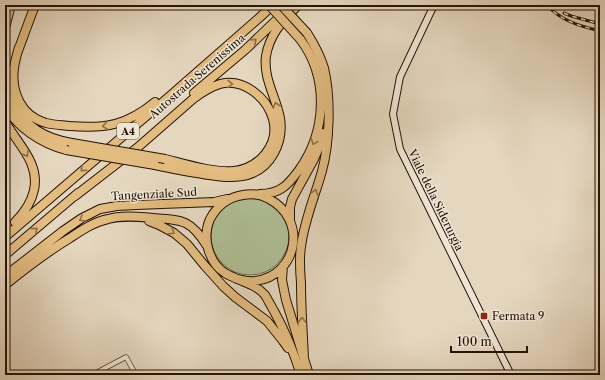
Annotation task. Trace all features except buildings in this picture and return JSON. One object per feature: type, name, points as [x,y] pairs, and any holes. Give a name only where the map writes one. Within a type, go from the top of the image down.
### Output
[{"type":"highway","points":[[5,28],[11,5]]},
{"type":"highway","points":[[35,5],[12,64],[8,83],[14,106],[24,120],[36,130],[65,142],[69,146],[155,165],[229,178],[248,175],[258,170],[265,165],[276,150],[281,132],[280,122],[267,76],[266,61],[268,48],[278,26],[298,5]]},
{"type":"highway","points":[[269,5],[300,39],[311,55],[321,92],[321,112],[315,140],[295,176],[287,185],[270,193],[236,196],[219,207],[212,216],[207,229],[207,246],[216,265],[224,273],[256,287],[264,295],[309,375]]},
{"type":"highway","name":"Autostrada Serenissima","points":[[5,237],[171,95],[273,5]]},
{"type":"highway","points":[[281,5],[307,32],[313,41],[324,68],[327,86],[328,134],[324,160],[300,249],[301,375]]},
{"type":"highway","name":"Autostrada Serenissima","points":[[5,255],[245,50],[292,5]]},
{"type":"highway","points":[[19,47],[14,67],[14,84],[19,101],[27,112],[33,117],[46,123],[82,127],[102,127],[124,122],[140,113],[168,92],[205,59],[251,25]]},
{"type":"highway","points":[[5,103],[10,113],[18,122],[28,131],[52,146],[69,146],[165,159],[205,168],[234,171],[249,167],[261,159],[269,149],[275,130],[271,114],[260,96],[249,88],[233,83],[215,86],[203,92],[137,148],[75,196]]},
{"type":"highway","points":[[237,279],[250,281],[261,280],[269,277],[278,271],[288,259],[294,237],[290,219],[292,199],[314,159],[323,138],[328,108]]},
{"type":"highway","points":[[5,121],[30,161],[34,171],[35,182],[33,196],[28,208],[5,231]]},
{"type":"highway","points":[[257,194],[277,203],[290,219]]},
{"type":"highway","name":"Tangenziale Sud","points":[[5,276],[63,231],[82,218],[100,210],[117,206],[214,202],[230,199]]},
{"type":"highway","points":[[137,217],[159,225],[174,233],[187,244],[223,286],[267,321],[301,361]]},
{"type":"highway","name":"Tangenziale Sud","points":[[5,285],[58,245],[82,230],[109,218],[137,217],[182,221],[191,226],[200,234],[207,246]]},
{"type":"highway","points":[[283,266],[282,280],[301,361]]},
{"type":"street","name":"Viale della Siderurgia","points":[[434,5],[400,78],[393,114],[400,149],[511,375]]},
{"type":"street","points":[[92,375],[126,357],[136,375]]},
{"type":"green space","points":[[250,197],[265,200],[278,208],[286,221],[289,236],[286,251],[278,264],[265,272],[250,275],[235,272],[222,264],[214,251],[211,236],[214,221],[222,208],[235,200]]},
{"type":"railway","points":[[547,5],[552,11],[565,19],[578,25],[600,31]]},
{"type":"railway","points":[[564,13],[600,24]]},
{"type":"place","name":"Fermata 9","points":[[484,316]]}]
